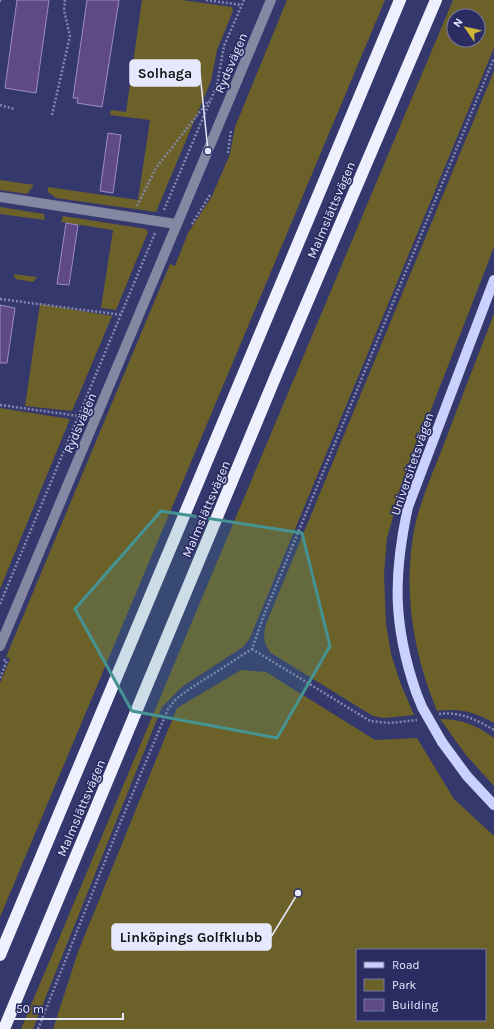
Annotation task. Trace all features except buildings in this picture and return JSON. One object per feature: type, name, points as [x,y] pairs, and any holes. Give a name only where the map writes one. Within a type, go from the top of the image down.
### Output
[{"type":"highway","name":"Malmslättsvägen","points":[[0,955],[400,0]]},
{"type":"highway","name":"Malmslättsvägen","points":[[4,1029],[274,380],[436,0]]},
{"type":"main road","name":"Universitetsvägen","points":[[494,280],[408,508],[400,545],[397,607],[400,634],[406,662],[422,707],[442,742],[481,793],[494,805]]},
{"type":"street","name":"Rydsvägen","points":[[0,646],[3,631],[271,0]]},
{"type":"street","points":[[0,197],[176,224]]},
{"type":"path","points":[[52,115],[70,36],[64,10],[65,0]]},
{"type":"path","points":[[206,0],[242,5]]},
{"type":"path","points":[[0,604],[213,95],[217,85],[224,46],[244,0]]},
{"type":"path","points":[[38,1029],[119,826],[168,709],[176,699],[188,690],[252,649],[264,615],[494,58]]},
{"type":"path","points":[[131,217],[156,168],[213,95]]},
{"type":"path","points":[[0,105],[14,109]]},
{"type":"path","points":[[0,299],[122,315]]},
{"type":"path","points":[[0,405],[79,416]]},
{"type":"path","points":[[252,649],[370,721],[390,723],[408,722],[422,718]]},
{"type":"path","points":[[0,658],[7,660],[0,678]]},
{"type":"path","points":[[435,715],[441,713],[459,714],[474,719],[494,730]]},
{"type":"highlighted area","points":[[161,511],[302,533],[330,646],[277,738],[132,711],[75,609]]},
{"type":"green space","points":[[142,0],[182,0],[232,7],[233,11],[217,50],[211,81],[156,212],[56,198],[48,192],[48,187],[138,200],[150,120],[110,115],[111,110],[126,112]]},
{"type":"green space","points":[[287,0],[385,0],[0,917],[0,683],[10,659],[6,657],[170,264],[175,266],[188,233],[212,196],[230,154],[235,127]]},
{"type":"green space","points":[[453,0],[494,0],[494,48],[250,638],[243,647],[183,686],[162,707],[33,1029],[21,1029],[446,17],[446,48],[486,48],[486,8],[450,8]]},
{"type":"green space","points":[[494,71],[494,247],[403,482],[387,538],[384,574],[386,624],[391,654],[400,682],[414,715],[384,718],[373,716],[271,653],[265,643],[265,628]]},
{"type":"green space","points":[[0,180],[34,185],[27,194],[0,190]]},
{"type":"green space","points":[[0,207],[44,214],[45,220],[0,214]]},
{"type":"green space","points":[[63,216],[146,229],[148,232],[116,310],[101,308],[113,230],[61,222]]},
{"type":"green space","points":[[13,274],[37,277],[33,282],[16,279]]},
{"type":"green space","points":[[40,304],[112,316],[72,411],[25,406]]},
{"type":"green space","points":[[494,314],[494,723],[480,716],[467,712],[453,710],[437,711],[416,645],[410,599],[410,576],[414,530],[420,508]]},
{"type":"green space","points":[[0,408],[70,419],[0,589]]},
{"type":"green space","points":[[241,670],[266,672],[375,740],[417,738],[454,799],[494,836],[494,1029],[53,1029],[78,952],[177,708]]},
{"type":"green space","points":[[440,719],[455,720],[468,724],[494,738],[494,786],[466,755]]},
{"type":"place","name":"Solhaga","points":[[208,151]]},
{"type":"place","name":"Linköpings Golfklubb","points":[[298,893]]}]
